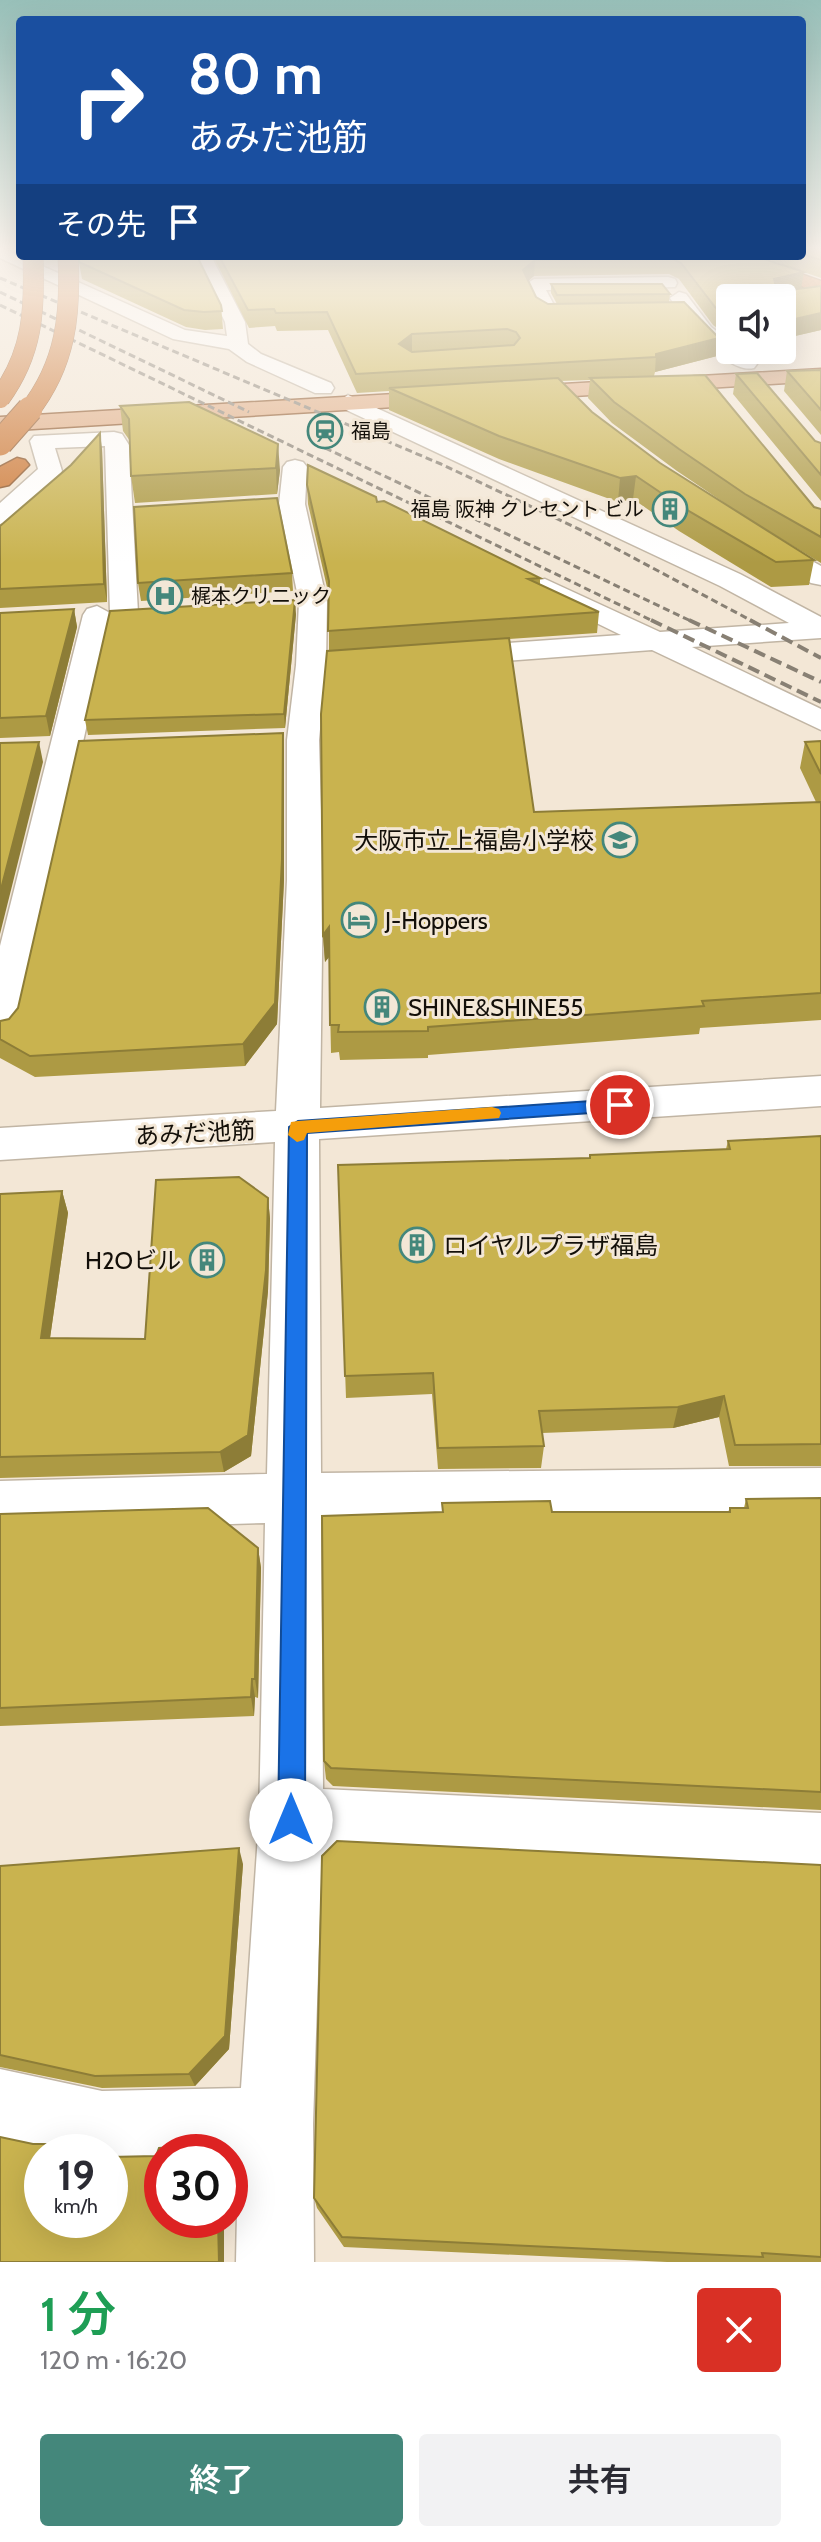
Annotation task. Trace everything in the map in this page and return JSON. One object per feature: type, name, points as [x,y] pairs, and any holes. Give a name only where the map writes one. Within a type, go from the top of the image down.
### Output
[{"type":"highway","points":[[0,398],[27,353]]},
{"type":"highway","points":[[0,443],[32,409],[63,353]]},
{"type":"main road","points":[[796,361],[821,360]]},
{"type":"main road","points":[[0,406],[747,364]]},
{"type":"main road","points":[[0,424],[48,431],[187,412],[821,375]]},
{"type":"street","points":[[247,353],[323,388]]},
{"type":"street","points":[[708,382],[725,403]]},
{"type":"street","points":[[563,390],[580,409]]},
{"type":"street","points":[[348,402],[730,580],[821,629]]},
{"type":"street","points":[[187,412],[231,435]]},
{"type":"street","points":[[9,472],[48,431]]},
{"type":"street","points":[[0,1028],[68,749],[120,514],[117,445],[114,439],[48,431]]},
{"type":"street","points":[[0,516],[50,471],[48,431]]},
{"type":"street","points":[[270,454],[323,480]]},
{"type":"street","points":[[275,2262],[276,2124],[291,1820],[292,1498],[305,880],[288,740],[311,665],[313,602],[292,504],[295,467]]},
{"type":"street","points":[[261,505],[292,504]]},
{"type":"street","points":[[120,514],[151,512]]},
{"type":"street","points":[[745,531],[821,577]]},
{"type":"street","points":[[519,575],[821,721]]},
{"type":"street","points":[[281,604],[313,602]]},
{"type":"street","points":[[97,615],[155,611]]},
{"type":"street","points":[[422,658],[821,629]]},
{"type":"street","points":[[311,665],[343,663]]},
{"type":"street","name":"あみだ池筋","points":[[0,1144],[821,1091]]},
{"type":"street","points":[[0,1506],[292,1498],[821,1492]]},
{"type":"street","points":[[291,1820],[821,1846]]},
{"type":"street","points":[[0,2106],[102,2128],[276,2124]]},
{"type":"building","points":[[346,353],[662,353],[656,357],[356,374]]},
{"type":"building","points":[[821,370],[821,410],[787,371]]},
{"type":"building","points":[[757,373],[815,441],[821,443],[821,475],[736,374]]},
{"type":"building","points":[[705,375],[814,507],[821,509],[821,537],[745,494],[679,449],[614,402],[590,378]]},
{"type":"building","points":[[558,378],[592,412],[660,463],[814,560],[776,562],[636,476],[620,478],[499,436],[389,388]]},
{"type":"building","points":[[189,402],[278,444],[276,468],[131,476],[129,419],[120,406]]},
{"type":"building","points":[[100,433],[104,584],[0,589],[0,526],[71,465]]},
{"type":"building","points":[[308,465],[376,497],[377,502],[384,501],[540,578],[528,579],[599,612],[328,631],[329,581],[307,485]]},
{"type":"building","points":[[277,498],[292,573],[138,583],[134,507]]},
{"type":"building","points":[[295,600],[284,714],[85,720],[110,611]]},
{"type":"building","points":[[74,609],[46,716],[0,718],[0,613]]},
{"type":"building","points":[[509,638],[534,812],[821,802],[821,993],[702,1001],[704,1006],[428,1027],[428,1031],[338,1032],[339,1025],[330,1025],[329,927],[323,935],[321,714],[327,651]]},
{"type":"building","points":[[283,733],[282,859],[275,1003],[243,1044],[30,1056],[0,1039],[0,1021],[9,1019],[18,1008],[79,741]]},
{"type":"building","points":[[821,741],[821,774],[805,742]]},
{"type":"building","points":[[39,742],[0,893],[0,743]]},
{"type":"building","points":[[821,1136],[821,1444],[735,1445],[724,1396],[678,1407],[539,1411],[544,1446],[438,1448],[433,1373],[345,1376],[338,1165],[590,1158],[590,1155],[730,1149],[728,1141]]},
{"type":"building","points":[[239,1177],[268,1198],[266,1270],[248,1435],[220,1452],[0,1457],[0,1194],[62,1191],[41,1338],[145,1339],[156,1180]]},
{"type":"building","points":[[821,1498],[821,1792],[331,1768],[324,1761],[322,1516],[443,1512],[442,1503],[550,1501],[552,1512],[730,1512],[730,1508],[748,1508],[746,1499]]},
{"type":"building","points":[[208,1508],[258,1548],[255,1679],[252,1679],[251,1697],[0,1708],[0,1514]]},
{"type":"building","points":[[337,1841],[821,1865],[821,2257],[762,2253],[763,2257],[342,2237],[314,2198],[322,1856]]},
{"type":"building","points":[[239,1848],[225,2036],[189,2074],[95,2076],[0,2055],[0,1866]]},
{"type":"building","points":[[0,2137],[24,2142],[24,2238],[128,2238],[128,2157],[144,2156],[144,2238],[218,2238],[219,2262],[0,2262]]},
{"type":"railway","points":[[98,353],[655,622]]},
{"type":"railway","points":[[126,353],[249,412]]},
{"type":"railway","points":[[177,353],[441,464],[585,532],[754,622]]},
{"type":"railway","points":[[325,448],[693,622]]},
{"type":"railway","points":[[651,620],[821,702]]},
{"type":"railway","points":[[689,620],[821,682]]},
{"type":"railway","points":[[750,620],[821,658]]},
{"type":"slow traffic","points":[[297,1135],[298,1127],[492,1113]]},
{"type":"place","name":"福島","points":[[325,431]]},
{"type":"place","name":"福島 阪神 クレセント ビル","points":[[670,509]]},
{"type":"place","name":"梶本クリニック","points":[[165,596]]},
{"type":"place","name":"大阪市立上福島小学校","points":[[620,840]]},
{"type":"place","name":"J-Hoppers","points":[[359,920]]},
{"type":"place","name":"SHINE&SHINE55","points":[[382,1007]]},
{"type":"place","name":"ロイヤルプラザ福島","points":[[417,1245]]},
{"type":"place","name":"H2Oビル","points":[[207,1260]]},
{"type":"route","points":[[291,1820],[298,1127],[620,1105]]}]
